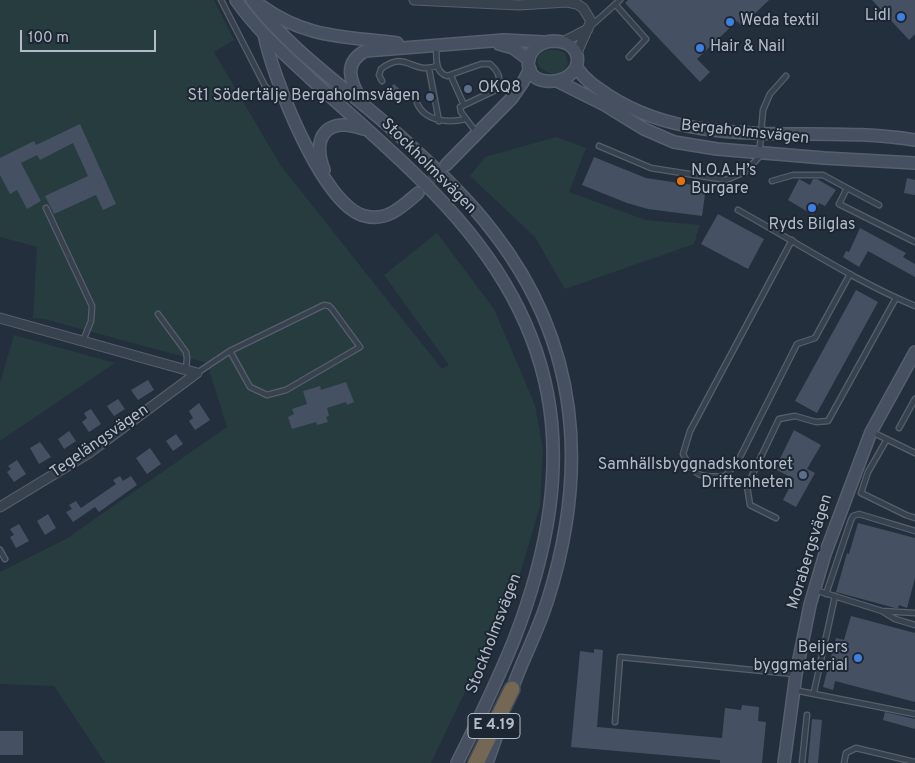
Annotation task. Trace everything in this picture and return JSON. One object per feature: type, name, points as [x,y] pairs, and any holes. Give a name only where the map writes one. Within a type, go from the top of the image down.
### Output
[{"type":"highway","name":"E 4.19","points":[[476,763],[512,689]]},
{"type":"main road","name":"Stockholmsvägen","points":[[236,0],[264,34],[439,197],[473,236],[499,273],[516,303],[542,366],[551,412],[554,457],[552,499],[537,569],[513,641],[457,763]]},
{"type":"main road","points":[[253,0],[284,20],[318,33],[431,46]]},
{"type":"main road","name":"Stockholmsvägen","points":[[253,0],[280,33],[329,77],[366,106],[460,194],[494,232],[524,276],[536,300],[557,354],[564,379],[571,427],[572,454],[565,532],[548,599],[512,689],[487,763]]},
{"type":"main road","points":[[264,34],[269,56],[304,144],[329,184],[347,206],[365,216],[374,217],[389,214],[405,205],[418,193]]},
{"type":"main road","points":[[366,106],[354,86],[350,72],[351,66],[358,55],[372,50],[517,40],[564,42],[576,54],[577,68],[572,74],[557,80],[541,80],[534,76],[529,64],[513,48],[493,42]]},
{"type":"main road","points":[[446,166],[512,98],[523,82],[535,47],[544,42]]},
{"type":"main road","name":"Bergaholmsvägen","points":[[577,68],[596,88],[617,101],[665,121],[701,129],[889,135],[914,138]]},
{"type":"main road","points":[[512,98],[541,80]]},
{"type":"main road","name":"Bergaholmsvägen","points":[[557,80],[605,105],[644,130],[662,138],[694,146],[824,158],[915,163]]},
{"type":"main road","points":[[329,184],[319,153],[319,145],[324,132],[328,128],[341,124],[367,130]]},
{"type":"main road","name":"Morabergsvägen","points":[[784,763],[796,674],[814,590],[825,554],[870,432],[912,365],[915,352]]},
{"type":"street","points":[[414,0],[519,5],[567,2],[577,4],[584,8],[591,21],[576,54]]},
{"type":"street","points":[[564,42],[588,29]]},
{"type":"street","points":[[0,318],[197,373]]},
{"type":"street","name":"Tegelängsvägen","points":[[0,507],[89,453],[197,373]]},
{"type":"lane","points":[[221,0],[265,86],[270,92],[286,100]]},
{"type":"lane","points":[[588,29],[620,0]]},
{"type":"lane","points":[[615,4],[646,39],[629,57]]},
{"type":"lane","points":[[431,46],[437,66],[442,74],[447,76],[481,64],[490,64],[497,70],[500,80],[498,89],[460,107],[461,112],[477,133]]},
{"type":"lane","points":[[382,81],[381,69],[390,62],[400,60],[416,68],[429,69],[437,66]]},
{"type":"lane","points":[[429,69],[439,121]]},
{"type":"lane","points":[[451,76],[464,104]]},
{"type":"lane","points":[[599,146],[651,168],[726,180],[745,172],[759,158],[763,110],[766,101],[786,76]]},
{"type":"lane","points":[[417,104],[419,109],[439,121],[454,122],[466,119]]},
{"type":"lane","points":[[772,181],[793,175],[823,175],[879,206]]},
{"type":"lane","points":[[846,188],[839,204],[915,242]]},
{"type":"lane","points":[[46,208],[92,306],[91,321],[83,341]]},
{"type":"lane","points":[[738,210],[850,274],[915,306]]},
{"type":"lane","points":[[792,240],[690,431],[683,454],[691,469],[705,478],[725,476],[737,463],[797,344],[815,338],[850,274]]},
{"type":"lane","points":[[776,518],[750,504],[746,486],[779,419],[795,416],[816,422],[828,421],[896,298]]},
{"type":"lane","points":[[197,373],[230,351],[324,305],[329,306],[360,347],[286,390],[267,396],[250,387],[230,351]]},
{"type":"lane","points":[[158,314],[186,352],[186,370]]},
{"type":"lane","points":[[899,428],[915,399]]},
{"type":"lane","points":[[870,432],[915,453]]},
{"type":"lane","points":[[887,440],[868,472],[861,493],[915,518]]},
{"type":"lane","points":[[826,594],[853,516],[859,514],[915,531]]},
{"type":"lane","points":[[0,550],[5,559]]},
{"type":"lane","points":[[814,590],[882,611],[895,619],[915,625]]},
{"type":"lane","points":[[814,692],[835,596]]},
{"type":"lane","points":[[882,611],[915,613]]},
{"type":"lane","points":[[615,722],[620,657],[796,674]]},
{"type":"lane","points":[[793,690],[814,692],[915,714]]},
{"type":"lane","points":[[802,763],[807,715]]},
{"type":"lane","points":[[844,763],[846,754],[856,748],[915,762]]},
{"type":"green space","points":[[0,0],[214,0],[234,40],[214,52],[281,166],[442,369],[449,365],[384,275],[437,233],[494,309],[535,405],[543,449],[540,506],[518,581],[431,763],[105,763],[54,686],[0,684],[0,572],[66,539],[227,427],[207,363],[44,319],[33,318],[37,247],[0,237]]},
{"type":"green space","points":[[547,50],[558,50],[565,53],[568,63],[563,70],[557,73],[550,73],[539,66],[537,60],[539,55]]},
{"type":"green space","points":[[556,137],[586,148],[569,192],[646,220],[700,225],[694,244],[565,289],[535,237],[470,176],[485,157]]},
{"type":"green space","points":[[14,335],[115,363],[0,441],[0,383]]},
{"type":"building","points":[[628,0],[769,0],[742,26],[737,21],[697,59],[710,72],[700,82],[625,3]]},
{"type":"building","name":"Lidl","points":[[872,0],[915,0],[915,34],[909,40]]},
{"type":"building","points":[[394,84],[406,95],[400,101],[388,89]]},
{"type":"building","points":[[80,124],[116,204],[103,210],[96,195],[54,214],[45,196],[88,176],[73,143],[40,160],[37,155],[21,163],[41,201],[27,209],[17,190],[10,194],[0,175],[0,158],[34,141],[36,145]]},
{"type":"building","points":[[594,157],[646,178],[706,187],[702,216],[648,209],[627,203],[582,185]]},
{"type":"building","points":[[907,178],[915,180],[915,195],[904,193]]},
{"type":"building","points":[[799,179],[810,185],[813,179],[817,179],[836,190],[825,206],[819,203],[813,215],[788,200]]},
{"type":"building","points":[[718,214],[764,239],[748,269],[701,244]]},
{"type":"building","points":[[860,228],[906,253],[903,257],[915,264],[915,277],[868,251],[859,267],[843,257],[846,251],[849,252]]},
{"type":"building","points":[[856,290],[878,302],[817,413],[795,401]]},
{"type":"building","points":[[148,380],[154,390],[138,400],[131,390]]},
{"type":"building","points":[[346,382],[354,402],[347,405],[346,402],[327,408],[329,416],[326,417],[328,422],[317,425],[316,422],[292,429],[288,417],[294,414],[292,409],[307,404],[303,391],[320,386],[321,390]]},
{"type":"building","points":[[118,399],[125,409],[114,416],[107,406]]},
{"type":"building","points":[[199,403],[210,420],[195,430],[189,421],[193,418],[189,411]]},
{"type":"building","points":[[91,409],[101,424],[89,432],[82,422],[87,418],[84,413]]},
{"type":"building","points":[[794,430],[821,445],[807,469],[815,473],[796,507],[783,500],[794,479],[775,469]]},
{"type":"building","points":[[69,431],[76,441],[64,449],[58,439]]},
{"type":"building","points":[[176,434],[183,444],[173,451],[166,441]]},
{"type":"building","points":[[40,442],[51,457],[39,464],[30,448]]},
{"type":"building","points":[[150,448],[161,464],[147,474],[136,458]]},
{"type":"building","points":[[17,460],[26,474],[14,482],[7,472],[11,469],[8,466]]},
{"type":"building","points":[[120,476],[123,481],[131,476],[137,485],[99,512],[95,507],[73,522],[66,512],[72,509],[69,505],[76,501],[81,508],[116,484],[113,480]]},
{"type":"building","points":[[48,514],[56,528],[45,535],[37,521]]},
{"type":"building","points":[[858,523],[915,538],[915,578],[907,608],[899,605],[898,608],[895,608],[836,592]]},
{"type":"building","points":[[19,524],[29,541],[16,548],[10,537],[14,535],[10,529]]},
{"type":"building","points":[[851,616],[915,633],[915,702],[835,681],[833,690],[823,687],[836,638],[844,640]]},
{"type":"building","points":[[594,649],[603,650],[597,727],[722,738],[725,708],[741,710],[742,705],[759,707],[758,721],[766,722],[762,763],[720,763],[720,760],[571,747],[580,651],[594,653]]},
{"type":"building","points":[[885,712],[915,719],[915,729],[883,720]]},
{"type":"building","points":[[812,719],[822,720],[818,763],[808,763]]},
{"type":"building","points":[[0,731],[23,731],[23,755],[0,755]]},
{"type":"tunnel","points":[[419,192],[445,166]]},
{"type":"place","name":"Lidl","points":[[901,17]]},
{"type":"place","name":"Weda textil","points":[[730,22]]},
{"type":"place","name":"Hair & Nail","points":[[700,48]]},
{"type":"place","name":"OKQ8","points":[[468,89]]},
{"type":"place","name":"St1 Södertälje Bergaholmsvägen","points":[[430,97]]},
{"type":"place","name":"N.O.A.H’s Burgare","points":[[681,181]]},
{"type":"place","name":"Ryds Bilglas","points":[[812,208]]},
{"type":"place","name":"Samhällsbyggnadskontoret Driftenheten","points":[[803,475]]},
{"type":"place","name":"Beijers byggmaterial","points":[[858,658]]}]
